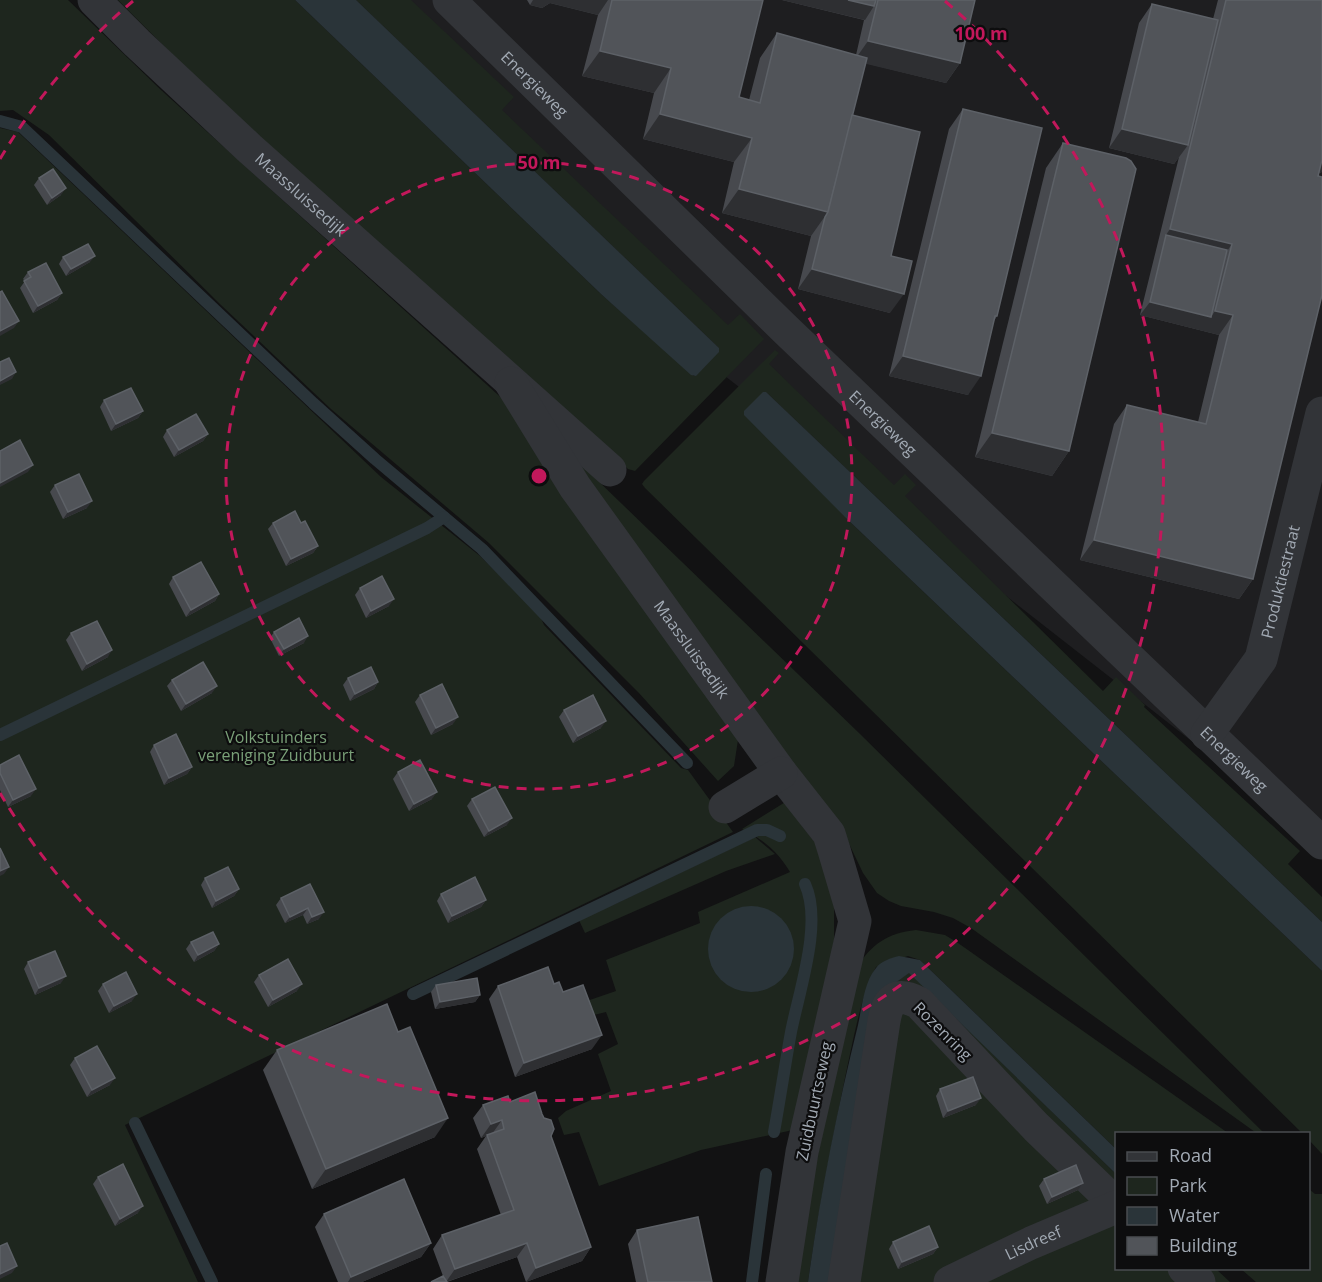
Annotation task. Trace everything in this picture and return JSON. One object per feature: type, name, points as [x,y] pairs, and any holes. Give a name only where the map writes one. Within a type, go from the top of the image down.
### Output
[{"type":"street","name":"Maassluissedijk","points":[[94,0],[249,148],[610,470]]},
{"type":"street","name":"Energieweg","points":[[449,0],[785,329],[1322,843]]},
{"type":"street","name":"Maassluissedijk","points":[[511,383],[575,487],[781,773],[829,834],[855,921]]},
{"type":"street","name":"Produktiestraat","points":[[1207,734],[1261,659],[1322,413]]},
{"type":"street","points":[[725,807],[781,773]]},
{"type":"street","name":"Zuidbuurtseweg","points":[[782,1282],[802,1152],[855,921]]},
{"type":"street","name":"Rozenring","points":[[844,1282],[886,1006],[895,999],[906,996],[919,1003],[1036,1127],[1115,1204]]},
{"type":"street","name":"Lisdreef","points":[[950,1282],[1115,1205]]},
{"type":"street","points":[[1185,1270],[1199,1282]]},
{"type":"shaded area","points":[[325,0],[1322,0],[1322,843],[698,355]]},
{"type":"green space","points":[[0,0],[68,0],[161,90],[507,403],[738,740],[734,766],[718,781],[639,693],[489,543],[331,409],[221,305],[49,135],[13,110],[0,111]]},
{"type":"green space","points":[[118,0],[295,0],[602,295],[694,376],[719,348],[356,0],[411,0],[514,97],[502,110],[728,325],[740,314],[764,339],[635,471],[628,469],[211,93]]},
{"type":"green space","name":"Volkstuinders vereniging Zuidbuurt","points":[[0,128],[18,132],[381,477],[480,556],[540,616],[544,625],[681,768],[688,770],[733,832],[125,1125],[198,1282],[0,1282]]},
{"type":"green space","points":[[775,350],[779,353],[769,364],[894,485],[905,474],[916,485],[905,496],[1103,691],[1116,677],[1145,705],[1144,707],[1300,851],[1288,864],[1322,897],[1322,922],[766,392],[847,519],[1322,971],[1322,1154],[1310,1141],[1310,1132],[1301,1132],[645,488],[642,484]]},
{"type":"green space","points":[[563,447],[859,733],[1263,1132],[1255,1132],[971,928],[953,918],[934,912],[901,906],[877,893],[863,873],[843,831]]},
{"type":"green space","points":[[787,801],[802,826],[819,847],[829,874],[834,907],[834,941],[793,1130],[701,1150],[599,1186],[579,1132],[564,1135],[558,1118],[566,1111],[611,1091],[598,1054],[618,1044],[606,1012],[586,1017],[581,1003],[616,991],[606,960],[700,923],[698,912],[790,872],[769,847],[742,829]]},
{"type":"green space","points":[[755,837],[775,854],[726,871],[585,933],[578,918],[615,904]]},
{"type":"green space","points":[[916,930],[945,935],[958,943],[1227,1132],[1115,1132],[1115,1148],[920,960],[908,956],[876,967],[862,1004],[852,1047],[808,1282],[796,1282],[811,1188],[857,968],[874,946],[889,937]]},
{"type":"green space","points":[[909,972],[1115,1173],[1115,1270],[1217,1270],[1230,1282],[828,1282],[884,991]]},
{"type":"green space","points":[[1310,1190],[1315,1194],[1322,1194],[1322,1282],[1256,1282],[1242,1270],[1310,1270]]},
{"type":"water","points":[[295,0],[356,0],[719,348],[719,352],[696,376],[691,375],[602,295]]},
{"type":"water","points":[[763,392],[766,392],[1322,922],[1322,971],[847,519],[744,415],[744,411]]},
{"type":"water","points":[[751,906],[775,913],[787,925],[794,949],[787,973],[775,985],[751,992],[727,985],[715,973],[708,949],[715,925],[727,913]]},
{"type":"water","points":[[899,956],[920,960],[1115,1148],[1115,1173],[909,973],[884,991],[828,1282],[808,1282],[830,1153],[862,1003],[872,974],[886,960]]},
{"type":"building","points":[[612,0],[763,0],[739,97],[760,103],[777,33],[867,58],[828,212],[739,189],[752,138],[660,114],[671,68],[600,51]]},
{"type":"building","points":[[848,0],[876,0],[874,6]]},
{"type":"building","points":[[878,0],[975,0],[960,63],[868,41]]},
{"type":"building","points":[[1226,0],[1322,0],[1322,160],[1318,176],[1322,177],[1322,295],[1253,579],[1094,540],[1127,405],[1206,424],[1233,315],[1215,311],[1232,244],[1170,229]]},
{"type":"building","points":[[1152,4],[1218,20],[1188,145],[1122,129]]},
{"type":"building","points":[[963,109],[1042,128],[981,376],[903,356]]},
{"type":"building","points":[[852,115],[920,132],[891,256],[912,261],[904,294],[812,269]]},
{"type":"building","points":[[1063,143],[1126,158],[1136,169],[1069,451],[992,433]]},
{"type":"building","points":[[53,169],[66,188],[52,198],[39,178]]},
{"type":"building","points":[[1166,235],[1227,250],[1211,317],[1150,302]]},
{"type":"building","points":[[88,244],[95,256],[71,269],[63,257]]},
{"type":"building","points":[[46,263],[62,293],[38,306],[24,281],[31,277],[28,272]]},
{"type":"building","points":[[2,291],[19,321],[0,331],[0,292]]},
{"type":"building","points":[[9,358],[16,372],[0,381],[0,362]]},
{"type":"building","points":[[131,388],[143,411],[116,424],[104,400]]},
{"type":"building","points":[[196,414],[208,434],[179,450],[167,430]]},
{"type":"building","points":[[20,440],[33,465],[0,483],[0,451]]},
{"type":"building","points":[[79,474],[92,501],[68,512],[55,485]]},
{"type":"building","points":[[295,511],[301,523],[305,521],[318,546],[291,559],[273,523]]},
{"type":"building","points":[[201,562],[219,594],[191,610],[173,577]]},
{"type":"building","points":[[382,576],[394,599],[371,611],[360,588]]},
{"type":"building","points":[[299,618],[308,636],[284,649],[274,632]]},
{"type":"building","points":[[97,621],[112,650],[87,664],[71,633]]},
{"type":"building","points":[[203,662],[217,686],[186,704],[172,680]]},
{"type":"building","points":[[371,667],[378,682],[355,694],[348,678]]},
{"type":"building","points":[[442,684],[458,717],[436,728],[420,695]]},
{"type":"building","points":[[593,695],[606,721],[578,736],[564,710]]},
{"type":"building","points":[[176,734],[192,767],[169,778],[154,745]]},
{"type":"building","points":[[19,755],[36,789],[13,800],[0,773],[0,765]]},
{"type":"building","points":[[420,760],[437,792],[414,804],[398,772]]},
{"type":"building","points":[[495,787],[512,818],[489,831],[472,799]]},
{"type":"building","points":[[0,848],[9,867],[0,871]]},
{"type":"building","points":[[228,867],[239,889],[216,901],[205,878]]},
{"type":"building","points":[[475,877],[486,900],[452,916],[441,894]]},
{"type":"building","points":[[310,884],[324,912],[312,917],[308,908],[290,917],[281,898]]},
{"type":"building","points":[[213,932],[219,944],[198,955],[191,942]]},
{"type":"building","points":[[55,951],[66,976],[39,988],[28,962]]},
{"type":"building","points":[[288,959],[302,984],[273,1000],[259,975]]},
{"type":"building","points":[[548,967],[554,984],[559,982],[563,992],[583,985],[602,1035],[524,1063],[498,986]]},
{"type":"building","points":[[126,972],[137,994],[114,1006],[103,984]]},
{"type":"building","points":[[477,978],[480,995],[440,1002],[436,985]]},
{"type":"building","points":[[387,1004],[398,1032],[410,1027],[448,1118],[326,1169],[277,1050]]},
{"type":"building","points":[[97,1046],[115,1078],[92,1090],[75,1058]]},
{"type":"building","points":[[973,1077],[981,1098],[948,1111],[940,1089]]},
{"type":"building","points":[[535,1092],[544,1118],[551,1120],[554,1129],[551,1136],[591,1247],[536,1268],[527,1243],[455,1269],[442,1235],[514,1210],[487,1135],[504,1129],[502,1120],[491,1124],[483,1105],[508,1096],[510,1102]]},
{"type":"building","points":[[123,1164],[143,1206],[120,1219],[98,1177]]},
{"type":"building","points":[[1076,1165],[1083,1183],[1052,1197],[1044,1179]]},
{"type":"building","points":[[404,1179],[431,1243],[351,1277],[324,1214]]},
{"type":"building","points":[[698,1217],[712,1282],[648,1282],[637,1230]]},
{"type":"building","points":[[929,1226],[938,1247],[902,1262],[893,1242]]},
{"type":"building","points":[[7,1243],[17,1266],[0,1274],[0,1246]]},
{"type":"building","points":[[443,1276],[447,1282],[431,1282]]},
{"type":"waterway","points":[[0,121],[22,127],[313,403],[375,459],[482,549],[687,763]]},
{"type":"waterway","points":[[0,735],[427,528],[444,517]]},
{"type":"waterway","points":[[413,994],[757,830],[767,830],[780,836]]},
{"type":"waterway","points":[[774,1132],[791,1032],[811,937],[810,900],[805,884]]},
{"type":"waterway","points":[[135,1123],[212,1282]]},
{"type":"waterway","points":[[752,1282],[766,1174]]}]
